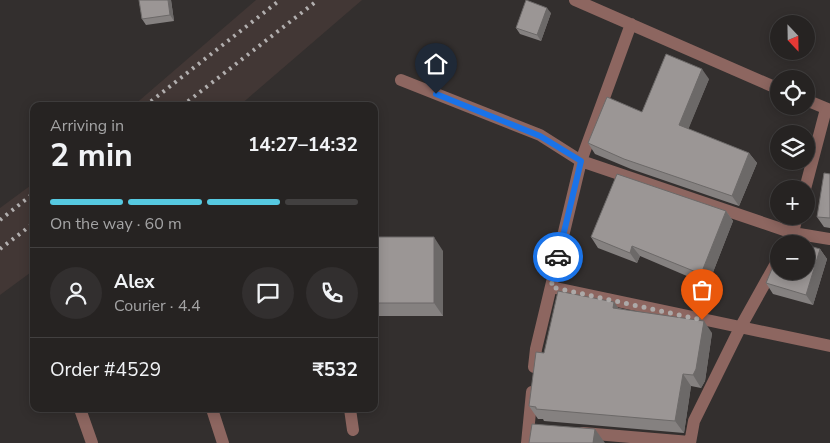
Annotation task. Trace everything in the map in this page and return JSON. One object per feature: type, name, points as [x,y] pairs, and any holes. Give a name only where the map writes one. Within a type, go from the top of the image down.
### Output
[{"type":"street","points":[[575,0],[770,84]]},
{"type":"street","points":[[527,443],[533,428],[536,349],[581,161],[631,24]]},
{"type":"street","points":[[401,80],[540,136],[581,161],[782,235]]},
{"type":"street","points":[[808,180],[828,109],[815,104]]},
{"type":"street","points":[[815,239],[830,239]]},
{"type":"street","points":[[566,431],[690,442],[694,422],[740,328],[770,274]]},
{"type":"street","points":[[551,287],[830,346]]},
{"type":"street","points":[[81,412],[92,443]]},
{"type":"street","points":[[213,412],[223,443]]},
{"type":"street","points":[[350,412],[353,430]]},
{"type":"shaded area","points":[[256,0],[362,0],[244,102],[138,102]]},
{"type":"shaded area","points":[[30,186],[30,273],[0,295],[0,208]]},
{"type":"building","points":[[139,0],[168,0],[170,15],[142,19]]},
{"type":"building","points":[[526,0],[547,8],[537,35],[516,28]]},
{"type":"building","points":[[666,54],[702,69],[679,125],[749,153],[732,196],[624,159],[588,143],[607,97],[642,112]]},
{"type":"building","points":[[824,173],[830,174],[830,218],[817,217]]},
{"type":"building","points":[[617,174],[726,211],[701,274],[632,246],[630,253],[591,237]]},
{"type":"building","points":[[378,237],[434,237],[434,303],[378,303]]},
{"type":"building","points":[[815,248],[820,249],[815,265]]},
{"type":"building","points":[[770,273],[770,280],[811,280],[806,295],[766,283]]},
{"type":"building","points":[[558,291],[614,302],[613,308],[704,321],[696,369],[693,375],[683,374],[675,421],[536,409],[536,407],[529,406],[536,352],[544,353]]},
{"type":"building","points":[[532,424],[595,429],[593,443],[529,443]]},
{"type":"railway","points":[[150,102],[280,0]]},
{"type":"railway","points":[[187,102],[318,0]]},
{"type":"railway","points":[[0,220],[30,196]]},
{"type":"railway","points":[[0,249],[30,226]]},
{"type":"way so far","points":[[558,257],[551,287],[702,320]]},
{"type":"route","points":[[436,94],[540,136],[581,161],[558,257]]}]
